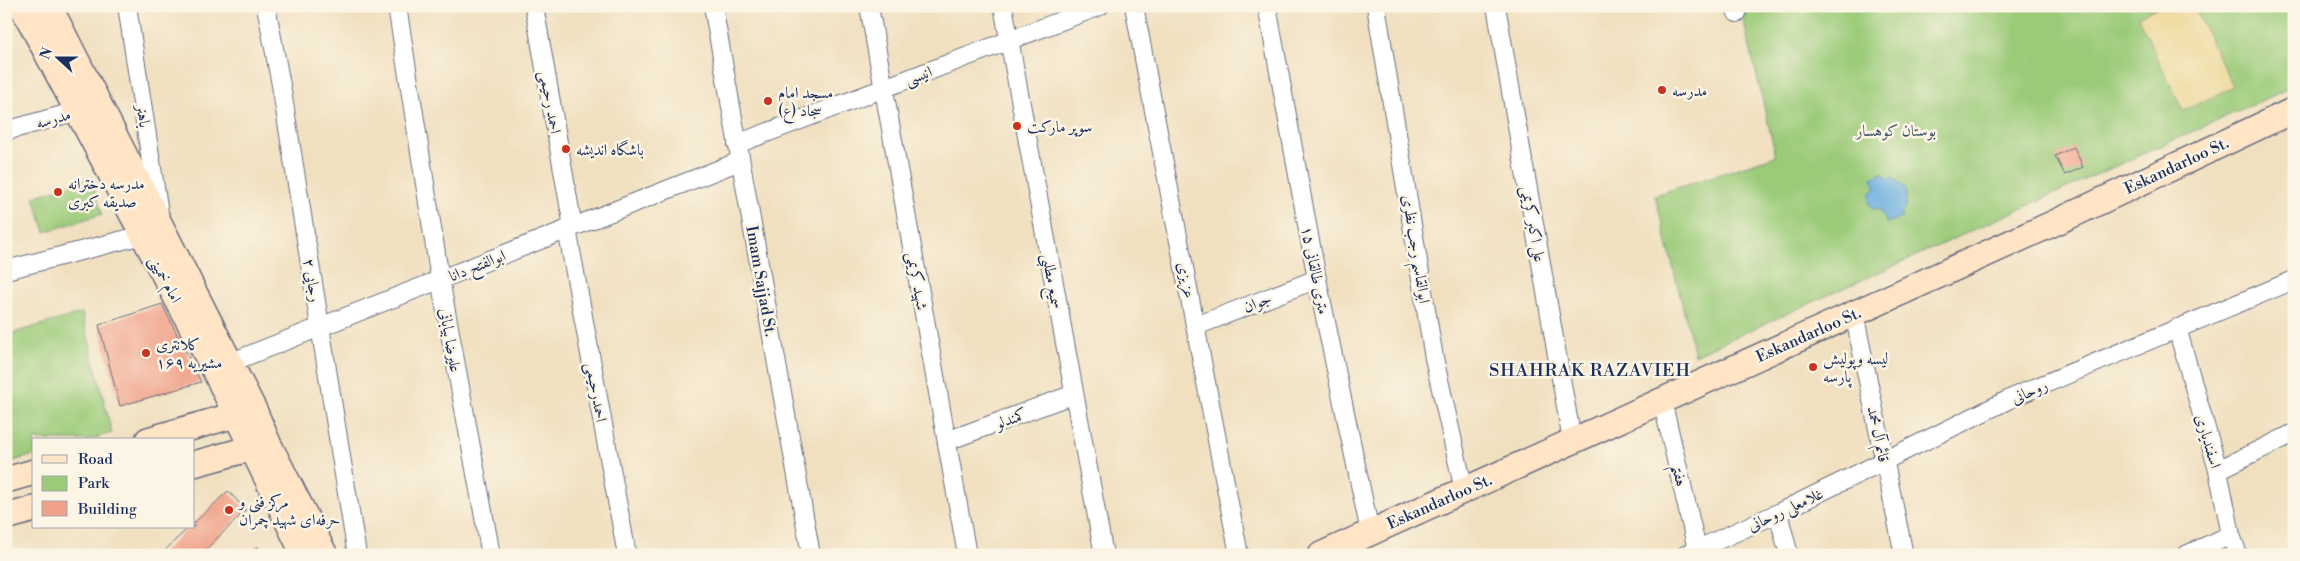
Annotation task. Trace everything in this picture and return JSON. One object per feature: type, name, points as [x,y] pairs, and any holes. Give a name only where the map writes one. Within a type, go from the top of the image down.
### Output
[{"type":"main road","name":"امام خمینی","points":[[22,6],[88,108],[222,365],[260,446],[304,555]]},
{"type":"main road","name":"امام خمینی","points":[[49,6],[88,108]]},
{"type":"main road","name":"Eskandarloo St.","points":[[1321,555],[2063,219],[2294,110]]},
{"type":"main road","points":[[155,438],[245,412]]},
{"type":"main road","name":"امام خمینی","points":[[260,446],[325,555]]},
{"type":"main road","points":[[195,464],[260,446]]},
{"type":"main road","points":[[6,480],[32,473]]},
{"type":"main road","points":[[6,517],[32,510]]},
{"type":"street","name":"باهنر","points":[[127,6],[152,230]]},
{"type":"street","name":"رجایی ۲","points":[[266,6],[321,326],[357,555]]},
{"type":"street","name":"علیرضا بیابانی","points":[[397,6],[440,280],[491,555]]},
{"type":"street","name":"احمد رحیمی","points":[[534,6],[570,228]]},
{"type":"street","name":"Imam Sajjad St.","points":[[713,6],[811,555]]},
{"type":"street","name":"شهید کریمی","points":[[869,6],[967,555]]},
{"type":"street","name":"سمیع مطلبی","points":[[1003,6],[1104,555]]},
{"type":"street","name":"انیسی","points":[[739,152],[884,88],[1100,6]]},
{"type":"street","name":"عزیزی","points":[[1134,6],[1238,555]]},
{"type":"street","name":"۱۵ متری طالقانی","points":[[1268,6],[1317,279],[1370,532]]},
{"type":"street","name":"ابوالقاسم رجب نظری","points":[[1376,6],[1434,358],[1464,490]]},
{"type":"street","name":"علی اکبر کریمی","points":[[1496,6],[1572,441]]},
{"type":"street","name":"مدرسه","points":[[6,131],[88,108]]},
{"type":"street","name":"ابوالفتح دانا","points":[[222,365],[570,228],[739,152]]},
{"type":"street","name":"احمدرحیمی","points":[[570,228],[626,555]]},
{"type":"street","points":[[6,270],[152,230]]},
{"type":"street","name":"جوان","points":[[1196,326],[1317,279]]},
{"type":"street","name":"روحانی","points":[[1884,460],[2018,395],[2294,280]]},
{"type":"street","name":"قائم آل محمد","points":[[1854,313],[1904,555]]},
{"type":"street","name":"اسفندیاری","points":[[2177,328],[2218,470],[2231,534],[2238,555]]},
{"type":"street","name":"کمندلو","points":[[947,442],[1074,394]]},
{"type":"street","name":"هفتم","points":[[1662,400],[1692,553]]},
{"type":"street","points":[[2218,470],[2294,433]]},
{"type":"street","name":"غلامعلی روحانی","points":[[1692,553],[1884,460]]},
{"type":"street","points":[[1778,513],[1789,555]]},
{"type":"street","points":[[2186,555],[2231,534]]},
{"type":"green space","name":"بوستان کوهسار","points":[[1740,6],[2294,6],[2294,86],[1695,355],[1655,195],[1776,156]]},
{"type":"green space","points":[[91,178],[102,214],[45,232],[34,197]]},
{"type":"green space","points":[[82,313],[112,433],[95,438],[32,438],[32,456],[6,463],[6,335]]},
{"type":"sand","points":[[2160,6],[2194,6],[2233,87],[2183,111],[2138,17]]},
{"type":"water","points":[[1883,173],[1888,179],[1892,177],[1906,188],[1906,208],[1901,212],[1901,218],[1886,223],[1880,209],[1873,209],[1869,204],[1870,193],[1876,189],[1872,178]]},
{"type":"building","points":[[2074,147],[2083,167],[2065,175],[2055,156]]},
{"type":"building","name":"کلانتری ۱۶۹ مشیریه","points":[[162,304],[201,382],[120,406],[99,325]]},
{"type":"building","points":[[228,491],[246,510],[200,555],[160,555],[188,528],[195,528],[195,522]]},
{"type":"building","points":[[257,546],[265,555],[248,555]]},
{"type":"place","name":"مدرسه","points":[[1662,90]]},
{"type":"place","name":"مسجد امام سجاد (ع)","points":[[768,101]]},
{"type":"place","name":"سوپر مارکت","points":[[1017,126]]},
{"type":"place","name":"باشگاه اندیشه","points":[[566,149]]},
{"type":"place","name":"مدرسه دخترانه صدیقه کبری","points":[[58,192]]},
{"type":"place","name":"کلانتری ۱۶۹ مشیریه","points":[[146,353]]},
{"type":"place","name":"لیسه وپولیش پارسه","points":[[1813,367]]},
{"type":"place","name":"مرکز فنی و حرفه‌ای شهید چمران","points":[[229,510]]},
{"type":"district","name":"SHAHRAK RAZAVIEH","points":[[1590,370]]}]
